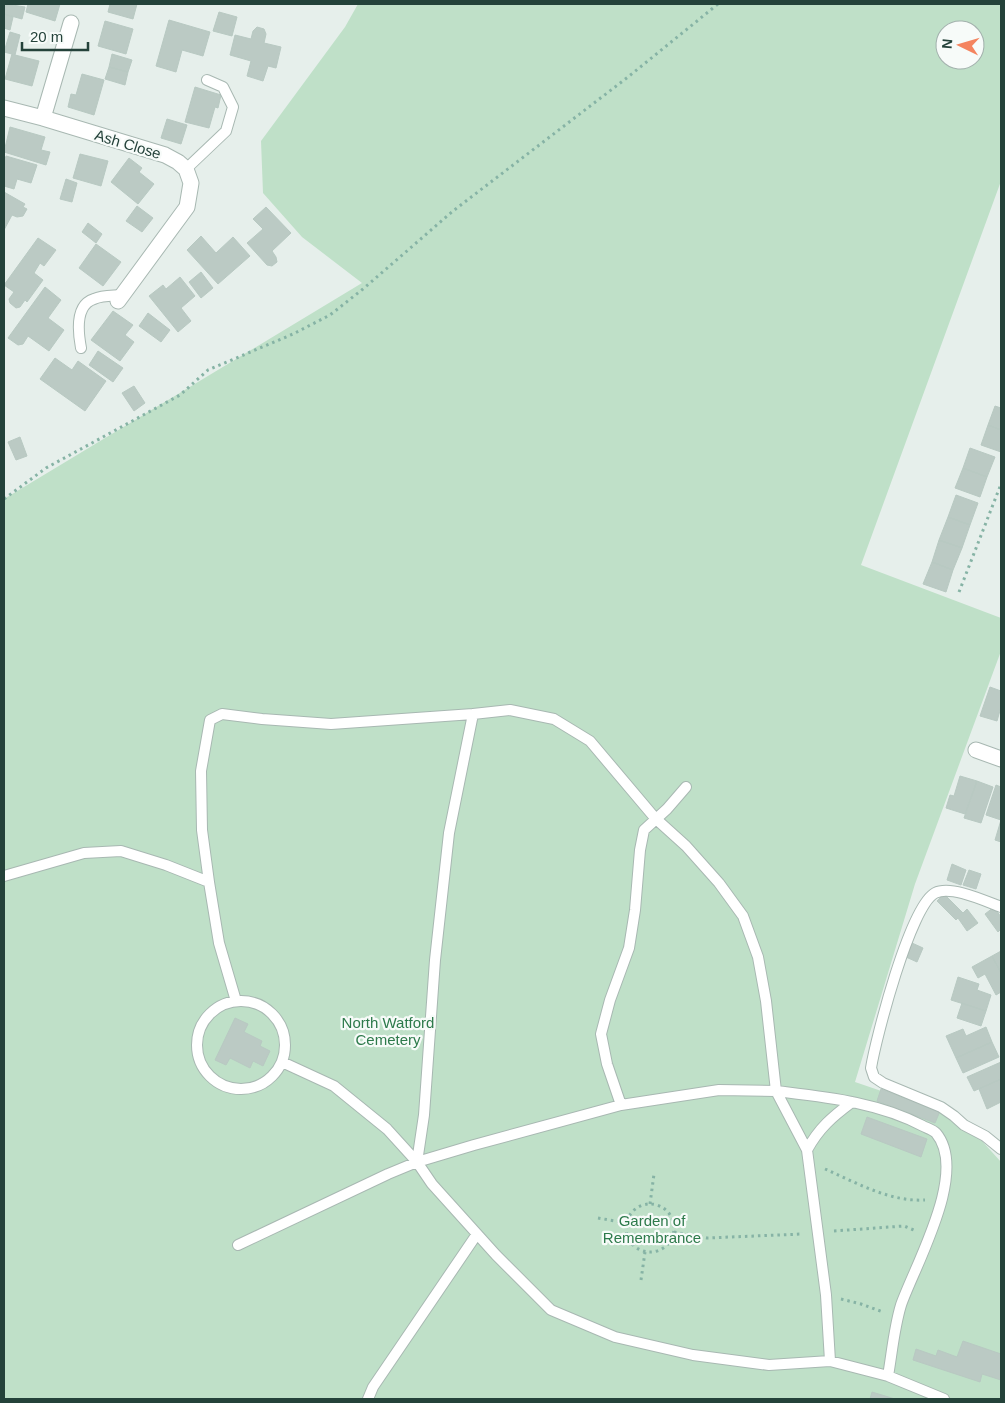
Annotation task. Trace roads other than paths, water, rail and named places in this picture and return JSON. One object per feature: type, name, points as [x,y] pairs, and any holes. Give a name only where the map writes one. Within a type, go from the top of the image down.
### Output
[{"type":"street","points":[[43,118],[71,23]]},
{"type":"street","name":"Ash Close","points":[[4,108],[165,155],[186,169]]},
{"type":"street","points":[[120,298],[187,207],[190,183],[186,169]]},
{"type":"street","points":[[976,750],[1001,759]]},
{"type":"lane","points":[[186,169],[226,131],[234,107],[223,87],[207,80]]},
{"type":"lane","points":[[81,348],[78,331],[81,315],[86,304],[93,299],[120,298]]},
{"type":"lane","points":[[236,1001],[219,943],[202,830],[201,772],[210,720],[222,714],[331,724],[510,710],[554,719],[590,741],[655,818],[686,846],[719,883],[743,916],[758,957],[766,1001],[776,1091],[807,1150],[826,1295],[830,1361]]},
{"type":"lane","points":[[417,1162],[424,1115],[435,960],[449,833],[474,714]]},
{"type":"lane","points":[[621,1105],[607,1064],[601,1034],[610,1000],[629,948],[644,830],[667,809],[686,787]]},
{"type":"lane","points":[[4,876],[84,853],[121,851],[166,865],[210,882]]},
{"type":"lane","points":[[1001,907],[947,890],[936,892],[932,895],[921,910],[906,943],[890,989],[871,1068],[874,1077],[883,1083],[941,1107],[964,1125],[985,1136],[1001,1149]]},
{"type":"lane","points":[[236,1001],[251,1002],[265,1008],[276,1018],[283,1032],[286,1047],[282,1062],[275,1075],[263,1084],[249,1090],[235,1090],[221,1086],[209,1078],[201,1066],[196,1052],[201,1024],[210,1012],[222,1005],[236,1001]]},
{"type":"lane","points":[[282,1062],[334,1086],[387,1129],[417,1162],[432,1184],[496,1256],[551,1310],[615,1337],[693,1355],[769,1365],[830,1361],[888,1376],[944,1399]]},
{"type":"lane","points":[[238,1245],[417,1162],[621,1105],[719,1090],[776,1091],[852,1102],[914,1121],[936,1132],[944,1149],[947,1172],[940,1205],[930,1236],[901,1305],[888,1376]]},
{"type":"lane","points":[[807,1150],[816,1134],[831,1117],[852,1102]]},
{"type":"lane","points":[[368,1399],[373,1387],[477,1234]]},
{"type":"park label","name":"North Watford Cemetery","points":[[388,1030]]},
{"type":"park label","name":"Garden of Remembrance","points":[[652,1228]]}]
